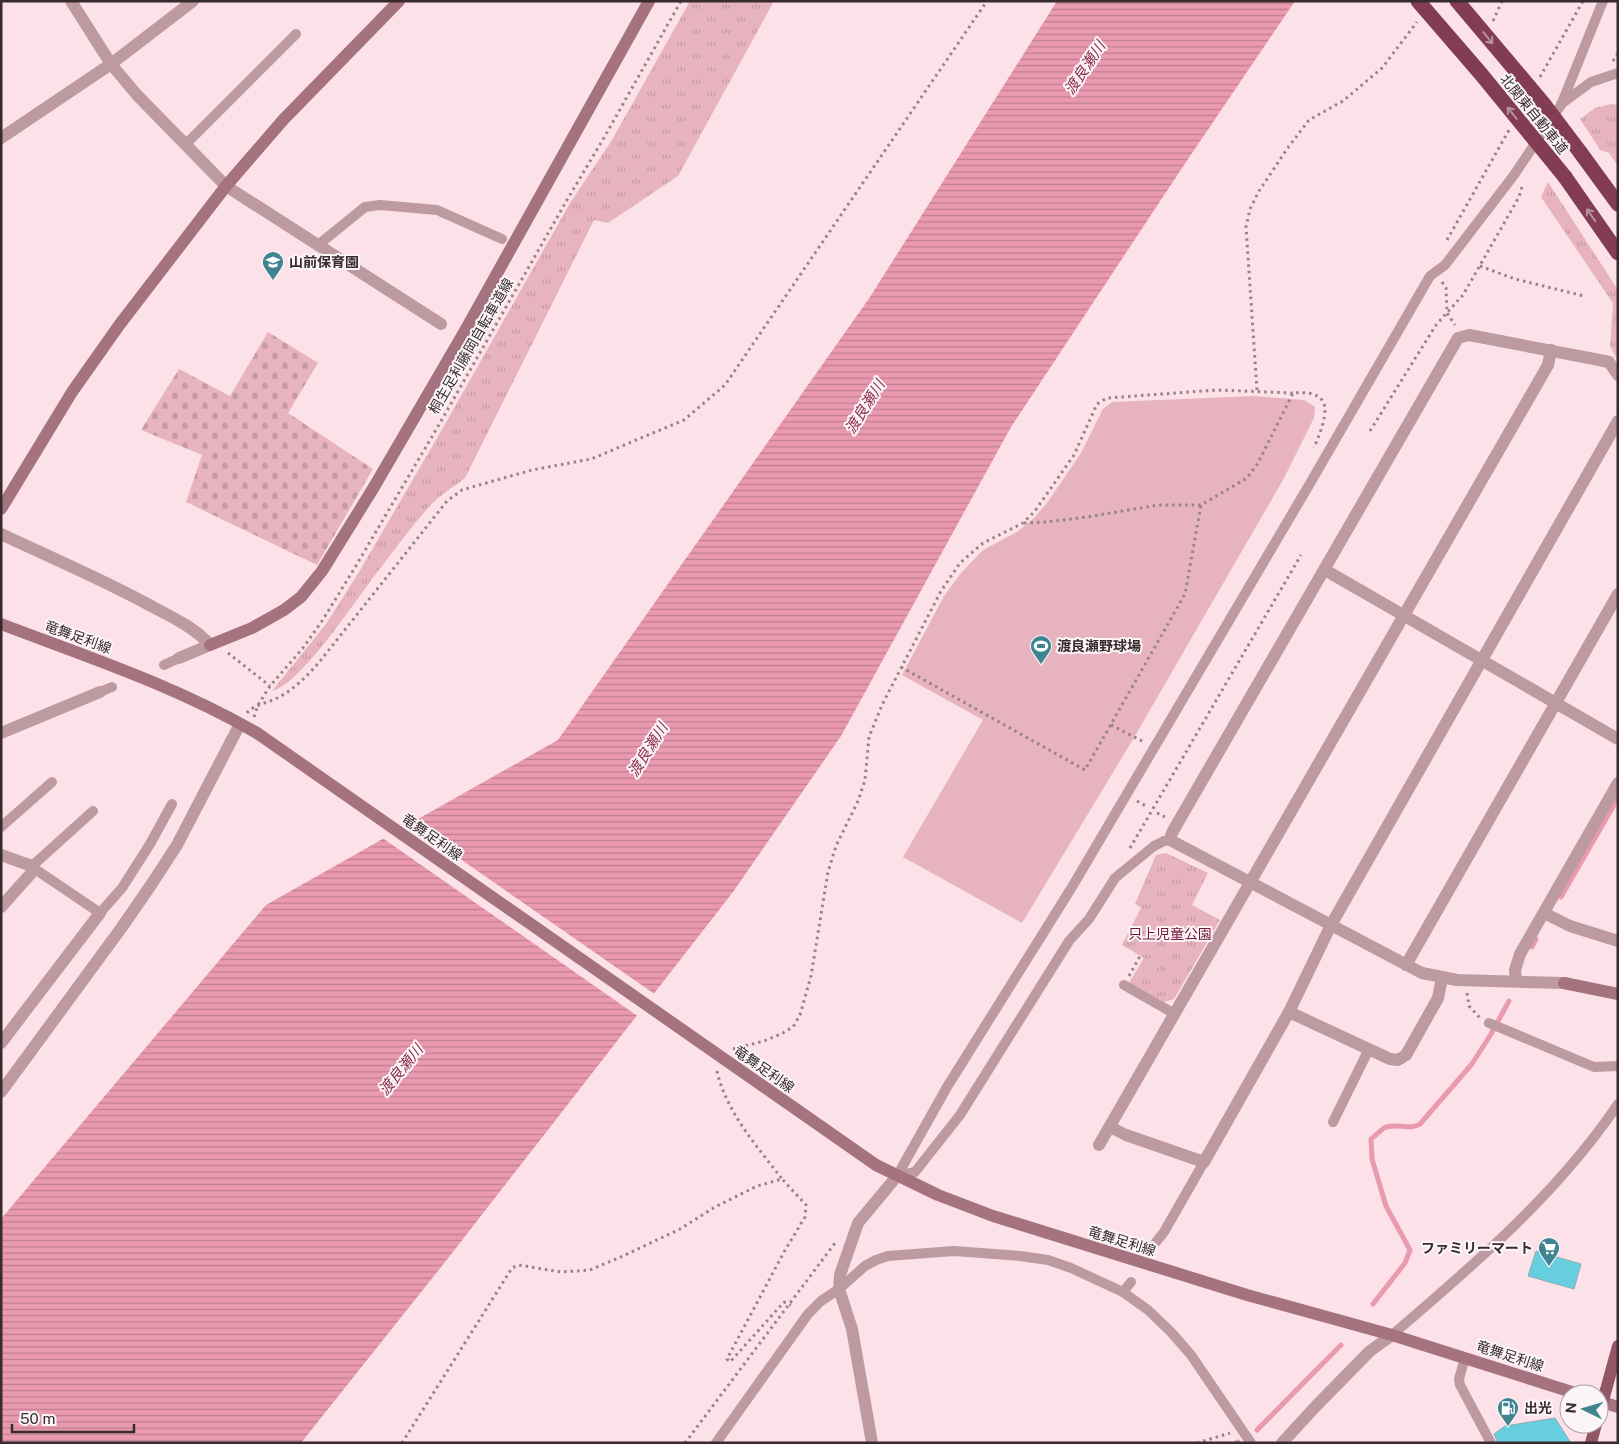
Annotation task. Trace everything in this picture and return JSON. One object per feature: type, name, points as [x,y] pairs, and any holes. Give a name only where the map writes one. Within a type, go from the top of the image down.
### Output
[{"type":"highway","name":"北関東自動車道","points":[[1418,1],[1481,74],[1565,177],[1618,253]]},
{"type":"highway","name":"北関東自動車道","points":[[1457,1],[1542,104],[1618,204]]},
{"type":"main road","points":[[1,510],[72,392],[120,324],[226,186],[283,120],[399,1]]},
{"type":"main road","points":[[210,645],[252,628],[284,610],[301,597],[322,571],[374,488],[466,329],[649,1]]},
{"type":"main road","name":"竜舞足利線","points":[[1,624],[158,684],[257,733],[876,1165],[898,1176],[938,1195],[993,1216],[1247,1295],[1392,1334],[1559,1388]]},
{"type":"main road","points":[[1564,983],[1618,994]]},
{"type":"main road","points":[[1606,1384],[1618,1346]]},
{"type":"street","points":[[71,1],[111,64],[137,95],[226,186],[441,324]]},
{"type":"street","points":[[1,138],[111,64],[193,1]]},
{"type":"street","points":[[1564,983],[1466,980],[1442,978],[1422,973],[1170,840],[1177,824],[1458,338],[1469,335],[1609,362],[1618,375]]},
{"type":"street","points":[[1099,1146],[1548,365],[1551,350]]},
{"type":"street","points":[[1110,1127],[1126,1135],[1204,1162],[1288,1012],[1331,925],[1618,420]]},
{"type":"street","points":[[1,534],[123,590],[186,625],[202,636],[210,645],[179,658]]},
{"type":"street","points":[[1325,570],[1618,739]]},
{"type":"street","points":[[1406,965],[1618,594]]},
{"type":"street","points":[[1,733],[100,692]]},
{"type":"street","points":[[1,1092],[151,885],[177,844],[240,724]]},
{"type":"street","points":[[1516,981],[1516,961],[1618,783]]},
{"type":"street","points":[[1,855],[33,868],[1,907]]},
{"type":"street","points":[[1,1043],[100,913]]},
{"type":"street","points":[[1544,913],[1570,926],[1618,941]]},
{"type":"street","points":[[1288,1012],[1390,1059],[1398,1060],[1406,1055],[1438,998],[1442,978]]},
{"type":"street","points":[[872,1443],[852,1329],[839,1289],[840,1275],[858,1223],[898,1176]]},
{"type":"street","points":[[1282,1443],[1370,1352],[1392,1334]]},
{"type":"lane","points":[[898,1176],[947,1087],[1072,887],[1430,276],[1445,265],[1514,175],[1561,105],[1603,1]]},
{"type":"lane","points":[[185,145],[296,34]]},
{"type":"lane","points":[[1561,105],[1592,82],[1618,73]]},
{"type":"lane","points":[[318,245],[365,207],[380,205],[437,210],[502,239]]},
{"type":"lane","points":[[164,665],[179,658]]},
{"type":"lane","points":[[100,692],[112,687]]},
{"type":"lane","points":[[1,827],[52,782]]},
{"type":"lane","points":[[94,811],[33,868],[100,913],[122,888],[150,844],[172,804]]},
{"type":"lane","points":[[898,1176],[915,1172],[944,1137],[960,1115],[1069,941],[1089,919],[1115,878],[1154,846],[1170,840]]},
{"type":"lane","points":[[1124,985],[1175,1014]]},
{"type":"lane","points":[[1489,1022],[1594,1067],[1618,1066]]},
{"type":"lane","points":[[1333,1122],[1369,1049]]},
{"type":"lane","points":[[1392,1334],[1507,1233],[1572,1166],[1618,1104]]},
{"type":"lane","points":[[1156,1242],[1164,1232],[1204,1162]]},
{"type":"lane","points":[[716,1443],[808,1314],[821,1301],[839,1289],[865,1266],[876,1260],[903,1254],[954,1251],[1048,1260],[1071,1268],[1123,1292],[1148,1310],[1172,1332],[1228,1407],[1251,1443]]},
{"type":"lane","points":[[1123,1292],[1131,1282]]},
{"type":"lane","points":[[1465,1358],[1460,1385],[1491,1443]]},
{"type":"path","name":"桐生足利藤岡自転車道線","points":[[266,693],[303,648],[322,621],[487,341],[680,1]]},
{"type":"path","points":[[240,724],[251,708],[280,697],[303,680],[447,501],[462,490],[532,470],[591,459],[684,420],[725,385],[987,1]]},
{"type":"path","points":[[1538,79],[1582,1]]},
{"type":"path","points":[[1257,390],[1246,227],[1250,209],[1259,191],[1309,120],[1343,101],[1382,68],[1420,18]]},
{"type":"path","points":[[1444,244],[1513,123]]},
{"type":"path","points":[[1370,431],[1436,325],[1463,295],[1518,197],[1525,180]]},
{"type":"path","points":[[1480,266],[1516,279],[1584,296]]},
{"type":"path","points":[[1430,276],[1442,282],[1446,288],[1447,313],[1462,336]]},
{"type":"path","points":[[483,338],[487,341]]},
{"type":"path","points":[[728,1050],[764,1042],[781,1034],[793,1027],[800,1015],[811,976],[820,916],[831,863],[836,846],[866,780],[869,738],[882,705],[941,591],[960,563],[983,543],[1023,523],[1035,511],[1074,455],[1097,404],[1106,398],[1198,391],[1307,391],[1316,394],[1322,400],[1324,408],[1324,422],[1311,455]]},
{"type":"path","points":[[1023,523],[1087,517],[1158,505],[1201,505],[1247,478],[1258,463],[1293,392]]},
{"type":"path","points":[[901,667],[1085,770],[1185,594],[1201,505]]},
{"type":"path","points":[[1128,851],[1301,555]]},
{"type":"path","points":[[226,651],[270,686]]},
{"type":"path","points":[[1111,724],[1134,736]]},
{"type":"path","points":[[1132,798],[1148,807]]},
{"type":"path","points":[[1156,813],[1169,820]]},
{"type":"path","points":[[1124,985],[1140,956]]},
{"type":"path","points":[[1466,980],[1469,1006],[1479,1018],[1489,1022]]},
{"type":"path","points":[[718,1064],[716,1069],[720,1083],[741,1124],[782,1179],[806,1205],[805,1217],[784,1252],[727,1359],[730,1362],[784,1302],[791,1304]]},
{"type":"path","points":[[402,1443],[512,1268],[519,1265],[561,1272],[590,1270],[680,1229],[715,1207],[757,1186],[782,1179]]},
{"type":"path","points":[[685,1443],[840,1239]]},
{"type":"path","points":[[1197,1443],[1242,1430]]},
{"type":"green space","points":[[690,1],[774,1],[678,176],[608,223],[594,220],[465,478],[427,509],[312,658],[284,685],[272,691],[326,624],[359,572],[570,203],[612,140]]},
{"type":"green space","points":[[1611,104],[1618,105],[1618,166],[1609,153],[1600,150],[1580,119],[1595,108]]},
{"type":"green space","points":[[1548,182],[1618,290],[1618,361],[1610,346],[1613,303],[1541,197]]},
{"type":"green space","points":[[268,332],[318,363],[288,413],[373,469],[317,565],[186,502],[202,455],[141,430],[179,369],[230,396]]},
{"type":"green space","name":"渡良瀬野球場","points":[[1254,396],[1304,400],[1315,407],[1314,418],[1283,480],[1132,741],[1022,923],[903,857],[983,720],[902,675],[944,596],[961,573],[983,550],[1017,532],[1034,518],[1047,503],[1081,453],[1103,409],[1112,402]]},
{"type":"green space","name":"只上児童公園","points":[[1166,853],[1208,873],[1192,905],[1220,920],[1174,999],[1164,1002],[1129,983],[1144,958],[1122,945],[1141,908],[1135,904],[1156,855]]},
{"type":"water","name":"渡良瀬川","points":[[1057,1],[1295,1],[1011,427],[841,736],[733,892],[449,1257],[301,1443],[1,1443],[1,1219],[266,905],[558,740],[870,297]]},
{"type":"pier","points":[[407,822],[656,995],[639,1017],[381,837]]},
{"type":"building","points":[[1536,1251],[1581,1264],[1574,1289],[1528,1276]]},
{"type":"building","points":[[1555,1418],[1559,1424],[1559,1434],[1565,1434],[1571,1443],[1498,1443],[1494,1434],[1505,1426]]},
{"type":"waterway","points":[[1561,897],[1618,798]]},
{"type":"waterway","points":[[1532,947],[1536,939]]},
{"type":"waterway","points":[[1373,1304],[1405,1263],[1410,1250],[1386,1206],[1372,1159],[1371,1139],[1388,1126],[1411,1127],[1420,1124],[1472,1064],[1509,1001]]},
{"type":"waterway","points":[[1257,1430],[1341,1345]]},
{"type":"place","name":"山前保育園","points":[[273,281]]},
{"type":"place","name":"渡良瀬野球場","points":[[1041,665]]},
{"type":"place","name":"ファミリーマート","points":[[1549,1267]]},
{"type":"place","name":"出光","points":[[1508,1427]]}]
